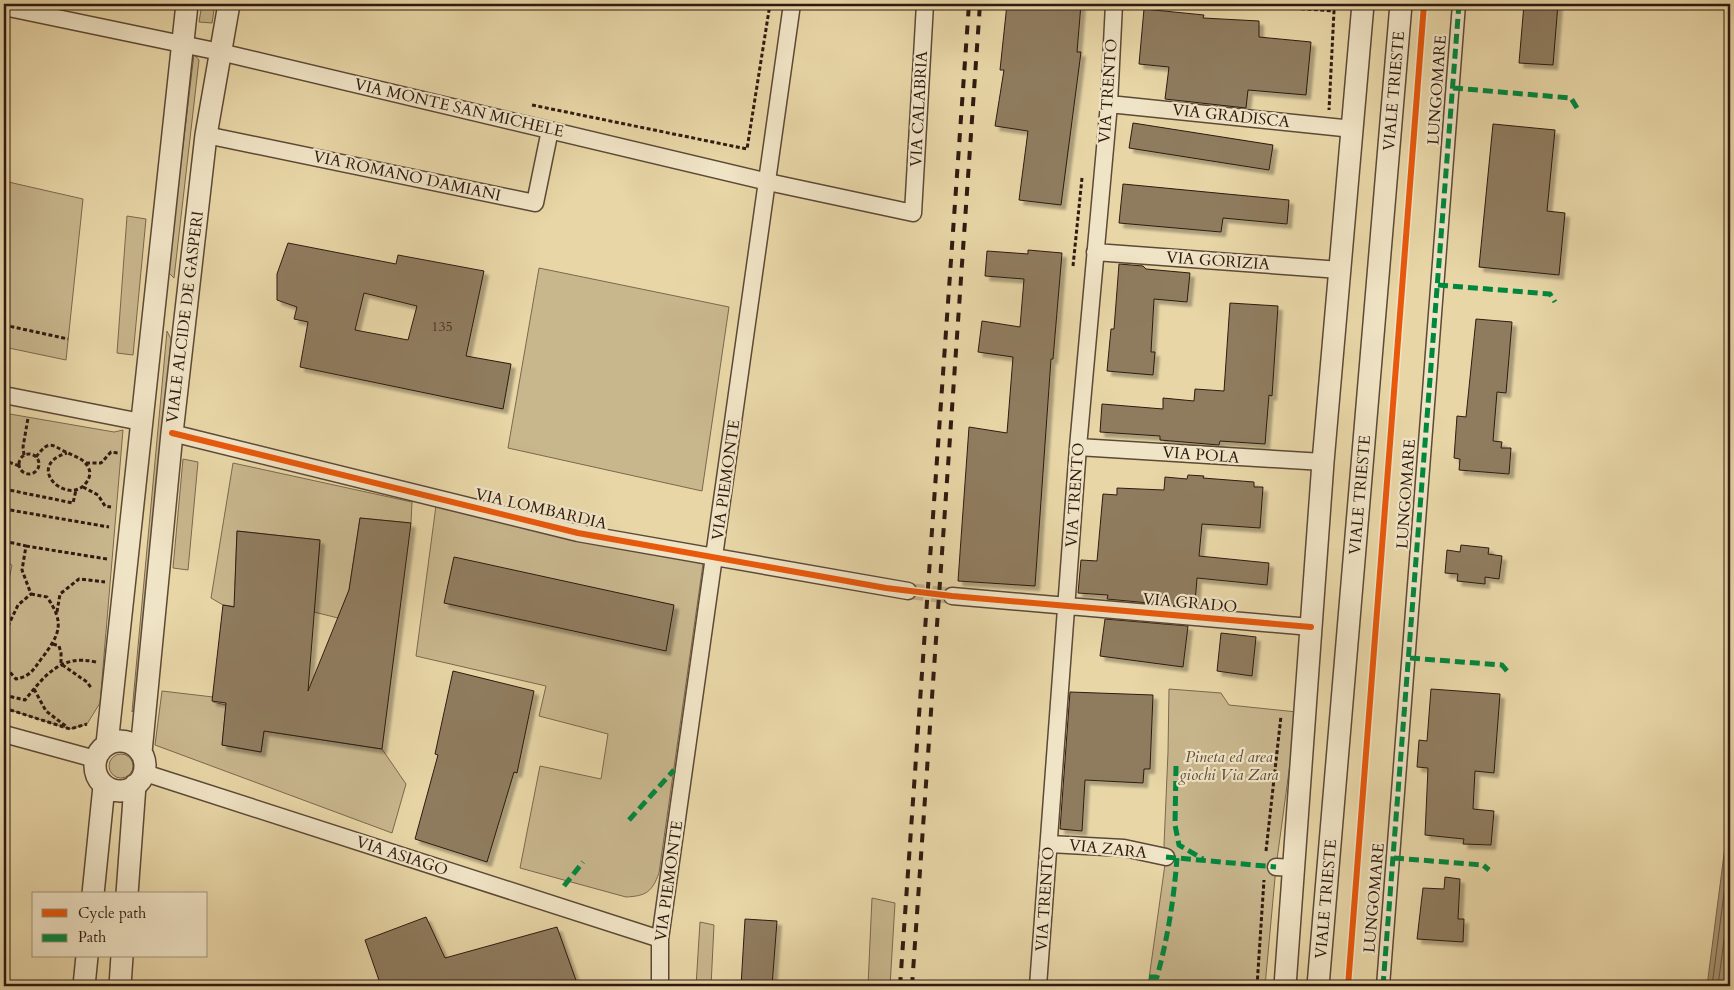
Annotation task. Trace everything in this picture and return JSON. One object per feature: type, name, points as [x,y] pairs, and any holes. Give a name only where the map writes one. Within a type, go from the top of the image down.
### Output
[{"type":"street","name":"VIALE ALCIDE DE GASPERI","points":[[101,752],[141,422],[187,4]]},
{"type":"street","name":"VIALE ALCIDE DE GASPERI","points":[[141,752],[172,434],[206,134],[229,4]]},
{"type":"street","name":"VIA PIEMONTE","points":[[660,986],[660,939],[792,4]]},
{"type":"street","name":"VIA CALABRIA","points":[[913,213],[925,4]]},
{"type":"street","name":"VIA TRENTO","points":[[1038,986],[1078,447],[1109,104],[1114,4]]},
{"type":"street","name":"VIALE TRIESTE","points":[[1285,986],[1275,866],[1310,627],[1363,4]]},
{"type":"street","name":"VIALE TRIESTE","points":[[1318,986],[1401,4]]},
{"type":"street","name":"LUNGOMARE","points":[[1383,986],[1459,4]]},
{"type":"street","name":"VIA MONTE SAN MICHELE","points":[[4,7],[220,52],[768,182],[913,213]]},
{"type":"street","name":"VIA GRADISCA","points":[[1109,104],[1353,129]]},
{"type":"street","name":"VIA ROMANO DAMIANI","points":[[206,134],[535,203],[550,130]]},
{"type":"street","name":"VIA GORIZIA","points":[[1095,252],[1340,270]]},
{"type":"street","points":[[4,395],[141,422]]},
{"type":"street","name":"VIA LOMBARDIA","points":[[172,434],[578,533],[908,591]]},
{"type":"street","name":"VIA POLA","points":[[1078,447],[1323,462]]},
{"type":"street","points":[[952,596],[1067,606]]},
{"type":"street","name":"VIA GRADO","points":[[1067,606],[1310,627]]},
{"type":"street","points":[[4,734],[101,752],[124,741],[132,744],[141,752],[145,765],[140,779],[127,892]]},
{"type":"street","points":[[101,752],[95,773],[104,786],[119,792],[127,790],[140,779]]},
{"type":"street","name":"VIA ASIAGO","points":[[140,779],[660,939]]},
{"type":"street","points":[[93,892],[104,786]]},
{"type":"street","name":"VIA ZARA","points":[[1049,844],[1130,849],[1166,857]]},
{"type":"street","points":[[84,986],[87,958]]},
{"type":"street","points":[[120,986],[122,958]]},
{"type":"path","points":[[524,103],[747,149],[770,4]]},
{"type":"path","points":[[1236,4],[1334,11],[1329,120]]},
{"type":"path","points":[[4,326],[68,339]]},
{"type":"path","points":[[24,455],[22,447],[28,417]]},
{"type":"path","points":[[36,457],[46,446],[54,445],[76,456],[85,463],[90,472],[83,486],[76,490],[60,487],[52,482],[48,476],[49,465],[67,453]]},
{"type":"path","points":[[85,463],[100,463],[111,452],[121,454],[122,449]]},
{"type":"path","points":[[4,466],[9,462],[20,466],[26,473],[32,473],[39,466],[36,457],[31,454],[24,455],[20,460],[20,466]]},
{"type":"path","points":[[83,486],[98,495],[105,506],[116,508]]},
{"type":"path","points":[[4,489],[73,503],[76,490]]},
{"type":"path","points":[[4,509],[115,528]]},
{"type":"path","points":[[4,541],[112,560]]},
{"type":"path","points":[[26,546],[22,570],[31,594]]},
{"type":"path","points":[[31,594],[18,605],[8,626],[4,656],[7,669],[16,679],[28,677],[53,644],[59,628],[57,612],[60,594],[79,579],[110,582]]},
{"type":"path","points":[[31,594],[47,597],[57,612]]},
{"type":"path","points":[[53,644],[59,646],[61,664]]},
{"type":"path","points":[[4,695],[25,700],[41,678],[61,664],[84,659],[104,664]]},
{"type":"path","points":[[61,664],[87,682],[96,696]]},
{"type":"path","points":[[34,689],[46,711],[70,729]]},
{"type":"path","points":[[4,708],[70,729],[87,724],[92,717]]},
{"type":"path","points":[[1257,986],[1275,866],[1282,710]]},
{"type":"green space","points":[[202,4],[215,4],[212,23],[199,22]]},
{"type":"green space","points":[[194,54],[199,60],[174,278],[168,272]]},
{"type":"green space","points":[[4,181],[83,199],[66,360],[4,347]]},
{"type":"green space","points":[[127,216],[146,219],[133,355],[117,353]]},
{"type":"green space","points":[[539,268],[729,307],[702,491],[508,448]]},
{"type":"green space","points":[[167,331],[171,339],[136,707],[132,712]]},
{"type":"green space","points":[[4,413],[114,432],[123,430],[100,703],[87,724],[70,729],[4,708],[4,605],[12,565],[4,563]]},
{"type":"green space","points":[[183,459],[198,462],[188,570],[173,568]]},
{"type":"green space","points":[[233,463],[412,502],[411,523],[360,518],[349,590],[338,618],[314,612],[320,540],[237,531],[235,586],[281,593],[280,613],[223,605],[211,598]]},
{"type":"green space","points":[[437,498],[703,564],[659,873],[654,885],[647,892],[639,896],[626,897],[520,868],[540,766],[601,779],[608,734],[539,716],[546,686],[416,656]]},
{"type":"green space","name":"Pineta ed area giochi Via Zara","points":[[1169,689],[1221,693],[1229,705],[1297,712],[1276,867],[1265,986],[1148,986],[1166,857],[1164,845]]},
{"type":"green space","points":[[162,691],[213,697],[213,702],[226,705],[222,745],[261,752],[264,731],[382,749],[406,784],[392,833],[155,745]]},
{"type":"green space","points":[[121,754],[126,755],[132,761],[132,771],[126,777],[121,778],[116,777],[110,771],[109,766],[110,761],[116,755]]},
{"type":"green space","points":[[872,898],[895,903],[890,986],[868,986]]},
{"type":"green space","points":[[700,922],[714,925],[711,986],[696,986]]},
{"type":"water","points":[[1730,808],[1730,986],[1707,986]]},
{"type":"building","points":[[1007,4],[1081,4],[1077,52],[1081,52],[1061,205],[1019,200],[1028,131],[995,126],[1004,70],[1000,70]]},
{"type":"building","points":[[1524,4],[1558,4],[1553,65],[1519,63]]},
{"type":"building","points":[[1144,9],[1204,15],[1203,18],[1259,21],[1259,37],[1311,42],[1306,95],[1248,90],[1246,108],[1165,99],[1169,67],[1139,64]]},
{"type":"building","points":[[1133,123],[1273,145],[1269,170],[1129,148]]},
{"type":"building","points":[[1493,124],[1555,130],[1547,211],[1565,213],[1559,275],[1479,267]]},
{"type":"building","points":[[1123,184],[1289,200],[1287,224],[1223,218],[1221,232],[1119,223]]},
{"type":"building","points":[[288,243],[396,264],[398,255],[484,271],[466,356],[511,364],[503,409],[300,367],[308,322],[294,319],[297,307],[277,300],[277,274]],"holes":[[[364,293],[417,306],[408,340],[355,330]]]},
{"type":"building","points":[[1028,250],[1062,253],[1053,359],[1051,359],[1035,586],[958,581],[969,427],[1007,433],[1013,357],[978,352],[982,321],[1020,327],[1024,279],[985,276],[987,251],[1028,254]]},
{"type":"building","points":[[1119,264],[1143,266],[1146,269],[1190,273],[1187,302],[1154,299],[1151,352],[1155,352],[1153,375],[1107,371],[1111,329],[1114,329]]},
{"type":"building","points":[[1230,303],[1278,306],[1272,396],[1269,395],[1265,444],[1220,441],[1219,445],[1160,440],[1160,436],[1100,432],[1102,404],[1163,409],[1163,398],[1194,401],[1195,389],[1224,391]]},
{"type":"building","points":[[1476,319],[1512,322],[1506,393],[1497,392],[1493,441],[1502,442],[1501,448],[1511,448],[1509,474],[1459,470],[1460,459],[1454,458],[1457,416],[1466,417]]},
{"type":"building","points":[[1188,475],[1254,482],[1254,487],[1263,487],[1260,528],[1202,524],[1199,556],[1269,563],[1267,585],[1197,578],[1195,603],[1191,603],[1191,607],[1107,599],[1108,595],[1078,593],[1081,560],[1097,561],[1103,494],[1117,495],[1117,488],[1164,490],[1165,477],[1187,479]]},
{"type":"building","points":[[360,518],[411,523],[382,749],[264,731],[261,752],[222,745],[226,703],[212,701],[223,605],[234,607],[237,531],[320,540],[308,691],[349,590]]},
{"type":"building","points":[[1461,545],[1489,548],[1488,554],[1502,556],[1499,579],[1485,577],[1485,584],[1457,581],[1458,574],[1445,573],[1447,550],[1460,552]]},
{"type":"building","points":[[454,557],[674,605],[666,651],[444,603]]},
{"type":"building","points":[[1105,619],[1188,626],[1183,667],[1100,656]]},
{"type":"building","points":[[1221,633],[1256,637],[1252,676],[1217,671]]},
{"type":"building","points":[[453,671],[534,691],[517,773],[514,772],[487,862],[415,839],[438,755],[435,754]]},
{"type":"building","points":[[1431,689],[1500,694],[1494,773],[1475,771],[1473,809],[1494,811],[1491,845],[1463,844],[1464,839],[1425,835],[1428,768],[1417,767],[1419,740],[1427,741]]},
{"type":"building","points":[[1070,692],[1153,695],[1150,769],[1144,769],[1143,783],[1085,780],[1082,831],[1060,829]]},
{"type":"building","points":[[1445,877],[1460,879],[1458,919],[1464,919],[1463,942],[1417,939],[1423,888],[1444,889]]},
{"type":"building","points":[[426,917],[445,958],[557,927],[578,986],[381,986],[365,940]]},
{"type":"building","points":[[745,919],[777,921],[772,986],[741,986]]},
{"type":"tunnel","points":[[908,591],[952,596]]},
{"type":"railway","points":[[900,986],[969,4]]},
{"type":"railway","points":[[912,986],[980,4]]},
{"type":"marked path","points":[[1383,986],[1459,4]]},
{"type":"marked path","points":[[1453,88],[1571,98],[1577,108]]},
{"type":"marked path","points":[[1438,285],[1550,294],[1555,302]]},
{"type":"marked path","points":[[1410,658],[1502,665],[1507,671]]},
{"type":"marked path","points":[[1176,766],[1175,825],[1179,845],[1203,859]]},
{"type":"marked path","points":[[629,820],[674,770]]},
{"type":"marked path","points":[[1166,857],[1276,867]]},
{"type":"marked path","points":[[1149,977],[1157,977],[1161,962],[1170,918],[1177,858]]},
{"type":"marked path","points":[[1394,858],[1483,865],[1489,870]]},
{"type":"marked path","points":[[564,886],[583,862]]},
{"type":"cycle path","points":[[1348,986],[1424,4]]},
{"type":"cycle path","points":[[172,433],[578,533],[886,588],[952,596],[1311,627]]}]
